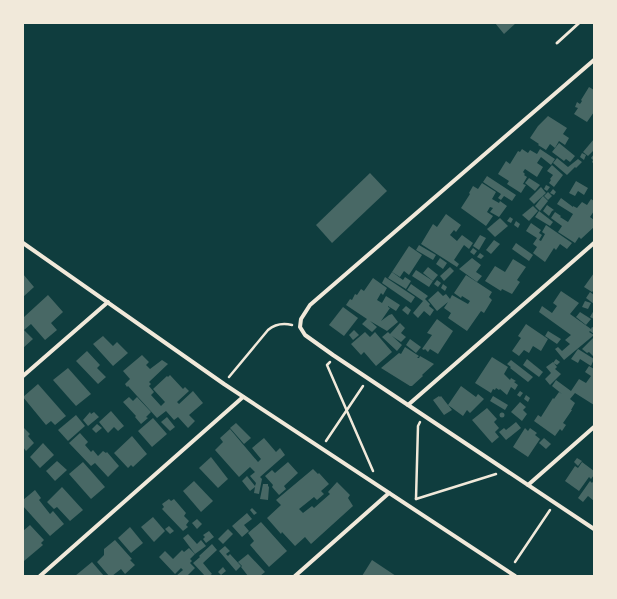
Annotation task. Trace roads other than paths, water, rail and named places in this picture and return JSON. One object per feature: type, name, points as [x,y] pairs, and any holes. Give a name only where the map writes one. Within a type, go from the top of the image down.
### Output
[{"type":"street","points":[[594,60],[310,305],[301,318],[300,328],[305,335],[594,529]]},
{"type":"street","points":[[23,243],[108,302],[179,354],[515,576]]},
{"type":"street","points":[[408,405],[594,243]]},
{"type":"street","points":[[23,376],[108,302]]},
{"type":"street","points":[[40,576],[243,397]]},
{"type":"street","points":[[528,485],[594,427]]},
{"type":"street","points":[[295,576],[389,494]]},
{"type":"lane","points":[[557,43],[579,23]]}]
